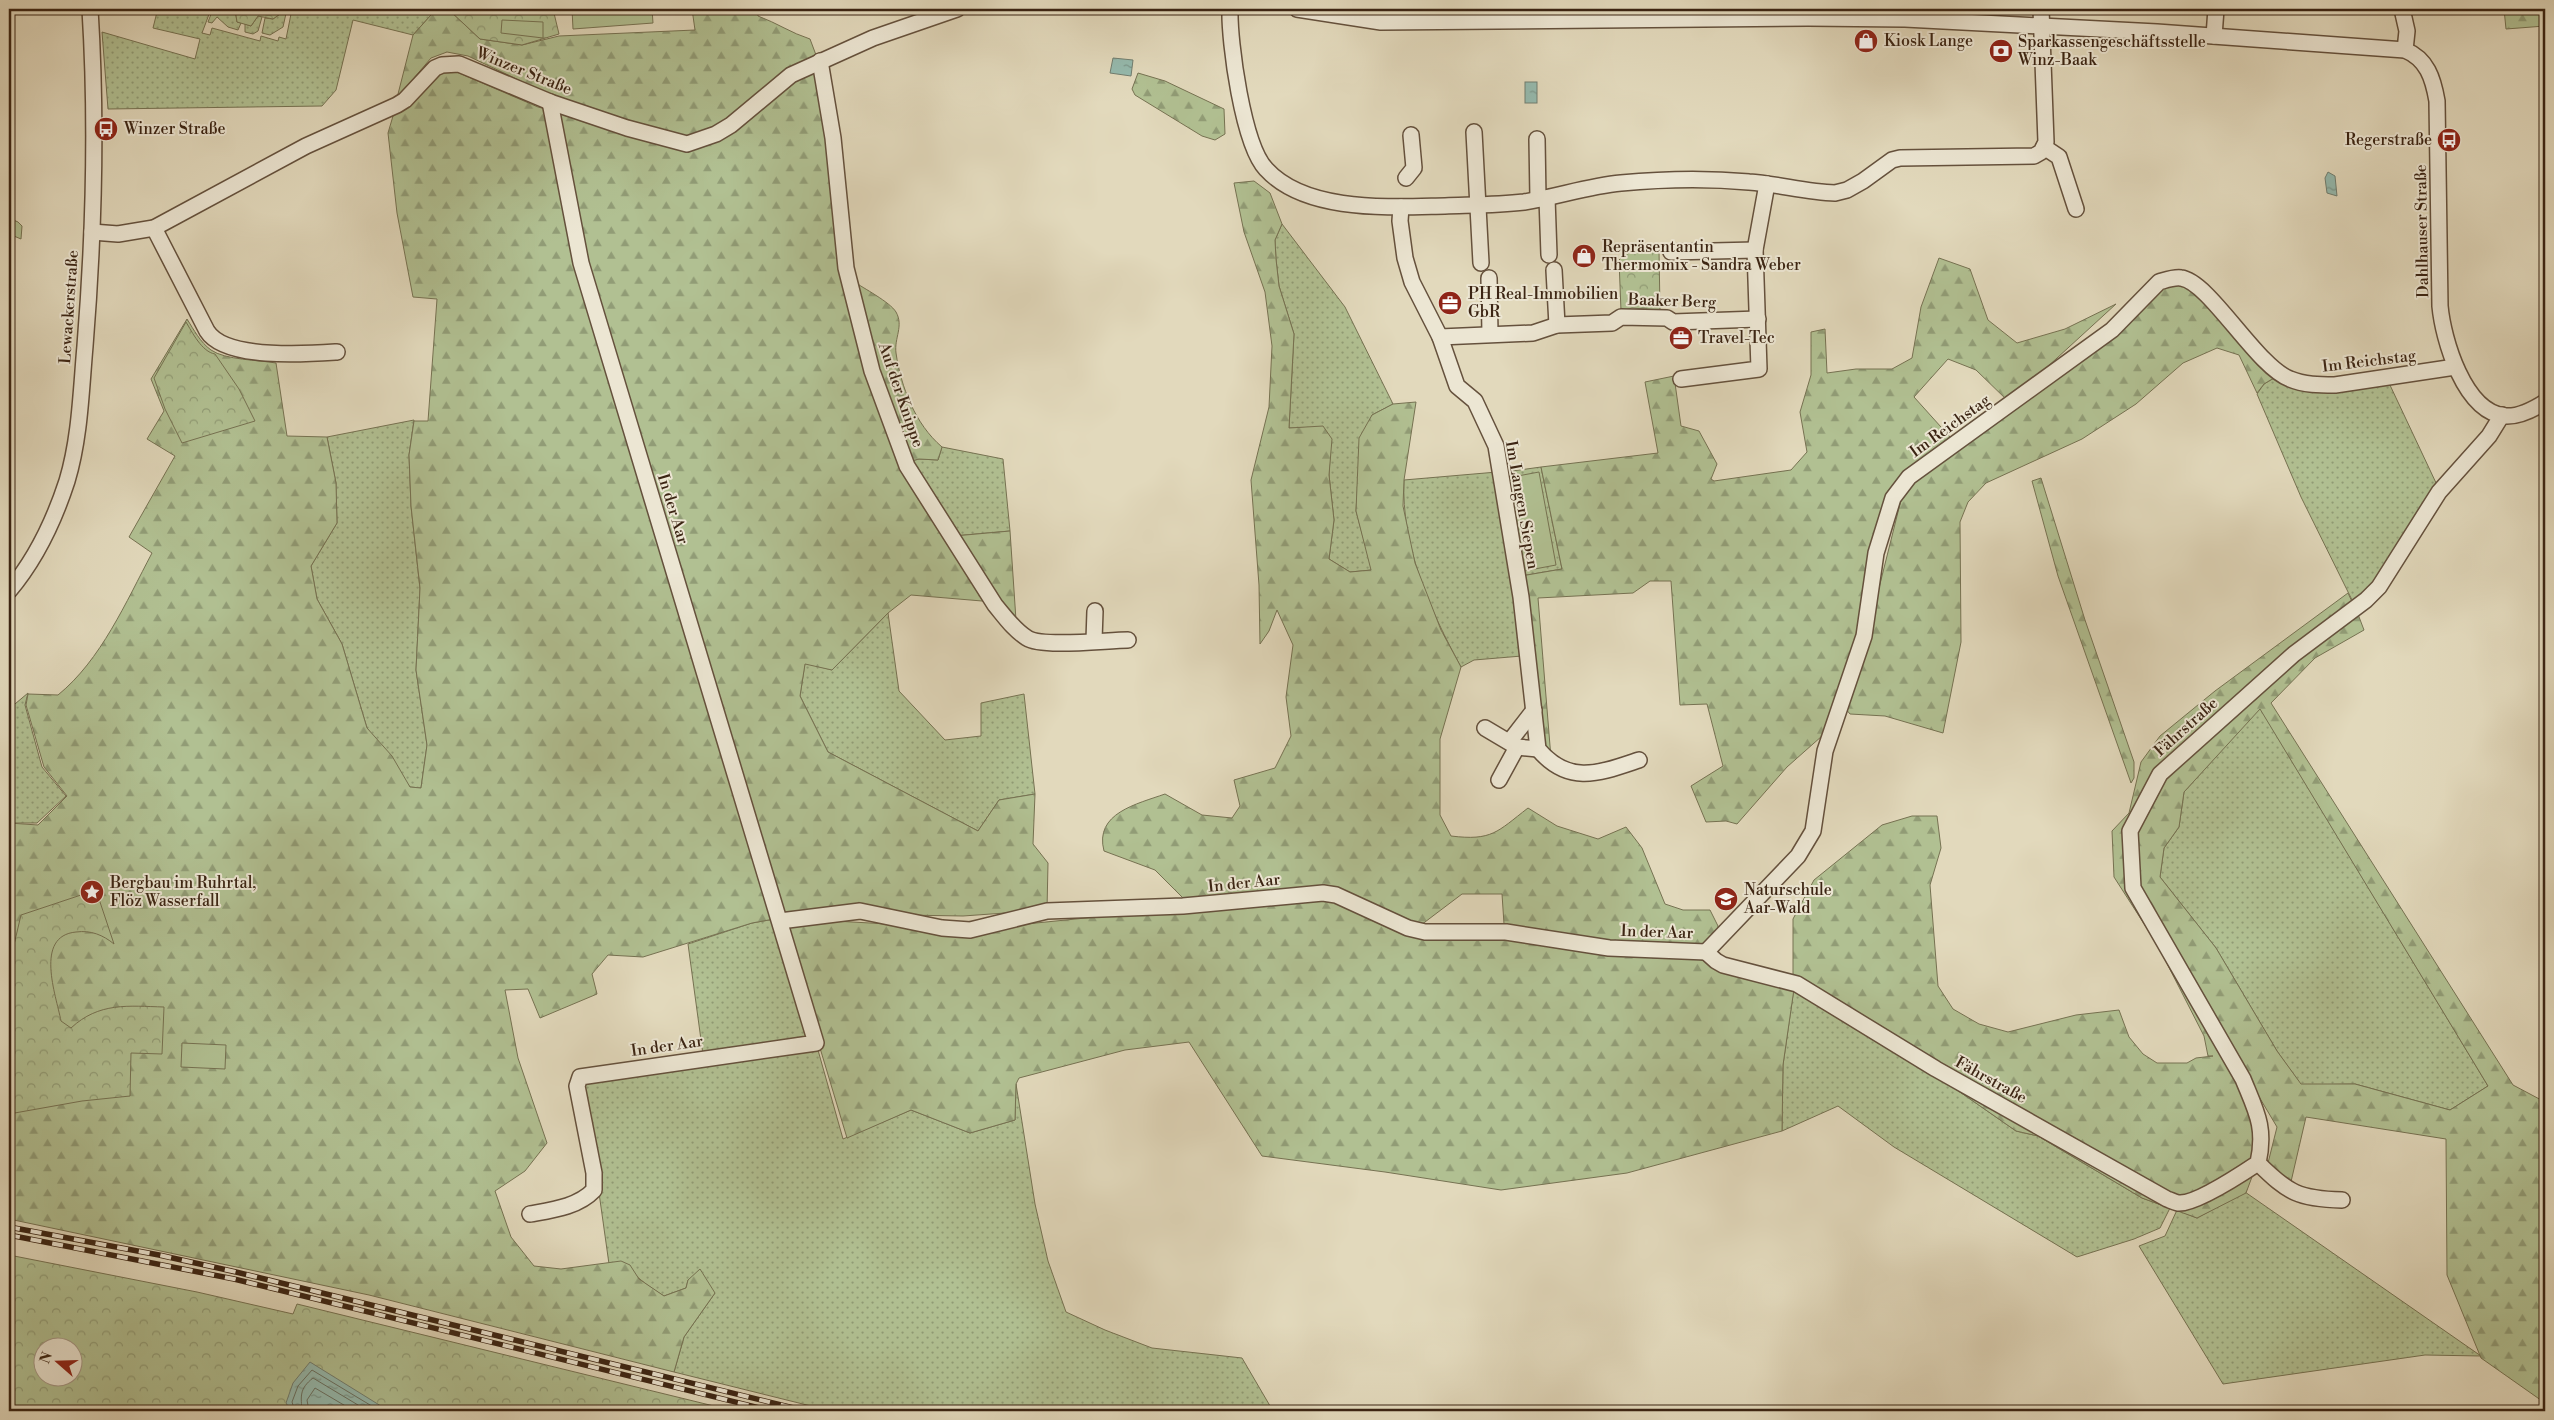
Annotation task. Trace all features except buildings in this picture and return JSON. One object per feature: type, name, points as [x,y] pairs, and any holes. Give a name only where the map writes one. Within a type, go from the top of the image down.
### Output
[{"type":"street","name":"Lewackerstraße","points":[[9,591],[35,556],[60,502],[72,458],[85,345],[92,232],[95,130],[90,9]]},
{"type":"street","points":[[814,64],[874,38],[957,9]]},
{"type":"street","points":[[1230,9],[1230,34],[1239,86],[1256,154],[1266,169],[1285,185],[1339,203],[1401,207],[1478,205],[1542,198],[1611,184],[1663,180],[1716,180],[1767,184],[1835,193],[1847,190],[1892,160],[1900,158],[2027,158],[2038,155],[2044,147],[2046,136],[2041,9]]},
{"type":"street","points":[[1297,9],[1374,15],[1875,14],[2405,50],[2407,31],[2402,9]]},
{"type":"street","points":[[2214,36],[2216,9]]},
{"type":"street","name":"Dahlhauser Straße","points":[[2405,50],[2418,56],[2424,64],[2433,79],[2437,101],[2440,306],[2445,331],[2455,366],[2474,396],[2484,406],[2502,415]]},
{"type":"street","name":"Winzer Straße","points":[[92,232],[118,234],[154,228],[297,151],[397,105],[405,100],[428,75],[442,65],[465,66],[550,102],[627,128],[687,144],[716,134],[731,125],[791,75],[814,64]]},
{"type":"street","name":"Auf der Knippe","points":[[814,64],[834,138],[850,289],[872,371],[907,466],[995,605],[1011,625],[1028,639],[1037,643],[1128,640]]},
{"type":"street","name":"In der Aar","points":[[530,1214],[564,1208],[590,1195],[594,1190],[594,1173],[577,1086],[580,1076],[816,1043],[581,263],[550,102]]},
{"type":"street","points":[[1474,132],[1481,264]]},
{"type":"street","points":[[1406,178],[1414,168],[1411,135]]},
{"type":"street","points":[[1537,139],[1549,255]]},
{"type":"street","points":[[2044,147],[2059,157],[2076,209]]},
{"type":"street","points":[[1681,379],[1759,369],[1755,250],[1767,184]]},
{"type":"street","name":"Im Langen Siepen","points":[[1401,207],[1400,221],[1407,267],[1412,282],[1440,337],[1457,386],[1475,401],[1496,446],[1520,597],[1538,749]]},
{"type":"street","points":[[154,228],[207,331],[215,340],[227,346],[257,351],[337,352]]},
{"type":"street","points":[[1671,252],[1755,250]]},
{"type":"street","points":[[1554,270],[1557,324]]},
{"type":"street","points":[[1489,278],[1490,334]]},
{"type":"street","name":"Im Reichstag","points":[[1706,952],[1798,856],[1813,831],[1825,751],[1864,636],[1876,553],[1893,498],[1909,477],[2081,354],[2112,330],[2159,282],[2166,279],[2182,278],[2199,288],[2273,367],[2289,379],[2315,385],[2335,385],[2455,366]]},
{"type":"street","name":"Baaker Berg","points":[[1440,337],[1534,333],[1557,324],[1612,323],[1621,317],[1667,318],[1673,322],[1758,319]]},
{"type":"street","points":[[2502,415],[2517,414],[2545,402]]},
{"type":"street","name":"Fährstraße","points":[[1706,952],[1716,962],[1723,965],[1797,984],[1936,1069],[2154,1192],[2179,1203],[2220,1187],[2258,1163],[2262,1143],[2256,1110],[2243,1079],[2133,888],[2130,831],[2160,774],[2294,654],[2366,600],[2379,587],[2439,492],[2489,436],[2502,415]]},
{"type":"street","points":[[1094,640],[1095,611]]},
{"type":"street","points":[[1499,780],[1513,744],[1534,710]]},
{"type":"street","points":[[1485,728],[1513,744],[1538,749],[1548,760],[1581,774],[1599,774],[1639,760]]},
{"type":"street","name":"In der Aar","points":[[780,921],[860,911],[942,928],[970,930],[1048,911],[1183,906],[1323,893],[1336,895],[1415,930],[1506,932],[1609,948],[1706,952]]},
{"type":"street","points":[[2258,1163],[2289,1190],[2300,1196],[2315,1199],[2342,1200]]},
{"type":"green space","points":[[142,9],[211,9],[202,33],[210,35],[212,28],[260,41],[261,36],[278,41],[279,37],[286,39],[292,9],[432,9],[431,15],[413,35],[353,20],[336,90],[322,106],[108,109],[102,32],[195,59],[200,39],[153,28],[157,12]]},
{"type":"green space","points":[[213,9],[235,9],[237,22],[241,23],[238,30],[228,27],[217,17],[212,23],[208,22]]},
{"type":"green space","points":[[235,9],[280,9],[280,14],[273,19],[258,16],[251,26],[237,22]]},
{"type":"green space","points":[[280,9],[287,9],[283,27],[270,35],[262,33],[265,18],[273,19],[280,14]]},
{"type":"green space","points":[[432,9],[448,9],[480,39],[522,45],[559,36],[695,30],[692,9],[757,9],[758,16],[810,39],[816,55],[787,72],[729,123],[682,139],[544,92],[468,56],[447,52],[431,58],[397,98],[413,35],[431,15]]},
{"type":"green space","points":[[448,9],[553,9],[559,34],[522,45],[480,39]]},
{"type":"green space","points":[[572,9],[652,9],[653,23],[573,29]]},
{"type":"green space","points":[[2504,9],[2545,9],[2545,26],[2506,29]]},
{"type":"green space","points":[[258,16],[262,17],[258,31],[253,34],[245,32],[245,24],[251,26]]},
{"type":"green space","points":[[502,20],[543,22],[543,38],[501,33]]},
{"type":"green space","points":[[445,67],[538,107],[688,147],[791,78],[816,67],[853,281],[882,300],[896,312],[899,327],[896,353],[901,379],[917,416],[932,438],[942,447],[938,460],[919,459],[907,462],[943,537],[1010,531],[1016,620],[996,599],[982,601],[911,595],[888,613],[832,670],[805,664],[800,696],[828,752],[978,831],[999,800],[1035,794],[1033,844],[1048,863],[1047,910],[963,916],[784,913],[774,919],[752,923],[643,957],[608,955],[592,974],[597,994],[540,1018],[528,989],[505,990],[518,1058],[547,1143],[525,1171],[495,1191],[511,1237],[534,1266],[561,1269],[621,1261],[630,1265],[639,1279],[664,1296],[686,1288],[688,1280],[700,1269],[715,1293],[684,1337],[674,1372],[369,1295],[9,1219],[9,823],[38,825],[67,796],[44,767],[26,705],[28,694],[58,695],[73,681],[100,648],[152,553],[129,537],[175,456],[147,439],[164,411],[151,379],[187,319],[197,336],[211,350],[217,353],[233,358],[276,363],[287,436],[327,437],[336,483],[337,523],[311,566],[317,599],[342,644],[367,728],[392,756],[410,787],[421,788],[427,745],[416,670],[420,588],[411,506],[409,455],[414,421],[428,421],[437,299],[413,297],[397,213],[388,133],[393,116],[425,89]]},
{"type":"green space","points":[[1138,73],[1165,81],[1224,109],[1225,134],[1215,140],[1202,136],[1135,95],[1132,89]]},
{"type":"green space","points":[[1254,181],[1270,193],[1282,224],[1275,240],[1276,259],[1279,286],[1294,334],[1289,428],[1323,426],[1332,439],[1329,475],[1334,520],[1329,559],[1350,572],[1371,570],[1356,511],[1359,438],[1372,415],[1393,404],[1416,402],[1404,480],[1403,506],[1415,563],[1441,630],[1461,667],[1440,739],[1440,815],[1451,836],[1485,836],[1501,829],[1528,808],[1557,826],[1598,839],[1626,827],[1642,848],[1665,904],[1683,910],[1710,910],[1718,926],[1717,936],[1704,947],[1607,946],[1504,924],[1502,894],[1462,894],[1421,925],[1324,889],[1185,900],[1155,870],[1104,851],[1103,838],[1105,827],[1112,819],[1131,806],[1165,794],[1202,815],[1232,818],[1240,806],[1234,780],[1275,768],[1291,736],[1286,697],[1293,645],[1277,610],[1269,631],[1260,644],[1259,585],[1251,480],[1269,407],[1272,346],[1265,292],[1244,232],[1234,183]]},
{"type":"green space","points":[[9,218],[22,226],[21,239],[9,234]]},
{"type":"green space","points":[[1282,224],[1345,307],[1393,404],[1372,415],[1358,477],[1356,511],[1372,570],[1350,572],[1329,559],[1334,520],[1329,475],[1331,439],[1323,427],[1289,428],[1294,334],[1279,286],[1276,259],[1275,240]]},
{"type":"green space","points":[[1659,250],[1660,310],[1632,308],[1621,311],[1619,260],[1628,251]]},
{"type":"green space","points":[[1939,258],[1970,269],[1988,320],[2017,343],[2065,329],[2116,304],[2009,402],[1976,370],[1948,359],[1914,397],[1950,437],[1894,484],[1857,634],[1838,696],[1822,736],[1787,767],[1737,824],[1726,821],[1706,822],[1691,786],[1723,766],[1707,704],[1680,705],[1671,581],[1650,581],[1633,593],[1538,598],[1551,758],[1545,749],[1521,576],[1562,569],[1541,467],[1658,453],[1645,382],[1674,376],[1681,426],[1699,431],[1717,464],[1711,479],[1714,481],[1791,470],[1807,452],[1800,412],[1811,375],[1811,332],[1825,329],[1827,373],[1856,369],[1892,369],[1912,358],[1921,307]]},
{"type":"green space","points":[[2182,271],[2277,376],[2264,384],[2257,393],[2239,355],[2217,348],[2183,363],[2136,404],[2082,439],[1986,483],[1968,502],[1960,522],[1961,642],[1943,733],[1885,716],[1850,714],[1845,708],[1867,636],[1903,492]]},
{"type":"green space","points":[[186,322],[202,346],[215,354],[239,389],[255,421],[182,443],[165,409],[154,378]]},
{"type":"green space","points":[[2276,377],[2389,383],[2437,485],[2366,598],[2355,606],[2301,497],[2257,394],[2264,384]]},
{"type":"green space","points":[[414,420],[409,455],[411,506],[420,589],[416,670],[427,745],[421,788],[410,787],[367,728],[342,644],[317,599],[311,566],[337,523],[336,483],[327,437]]},
{"type":"green space","points":[[942,447],[1003,459],[1010,531],[953,536],[907,462],[919,459],[938,460]]},
{"type":"green space","points":[[1541,467],[1562,569],[1521,576],[1505,472]]},
{"type":"green space","points":[[1497,472],[1522,656],[1474,660],[1461,667],[1439,623],[1420,577],[1407,529],[1404,505],[1404,480]]},
{"type":"green space","points":[[1539,472],[1556,565],[1524,571],[1507,478]]},
{"type":"green space","points":[[2041,478],[2085,620],[2134,762],[2134,778],[2131,783],[2058,576],[2032,481]]},
{"type":"green space","points":[[2348,593],[2354,606],[2158,774],[2128,830],[2131,890],[2264,1127],[2256,1166],[2246,1193],[2197,1218],[2142,1198],[2038,1136],[2016,1131],[1937,1076],[1794,989],[1783,1065],[1782,1131],[1627,1173],[1501,1190],[1262,1156],[1189,1042],[1125,1050],[1019,1078],[1016,1084],[1015,1120],[970,1133],[911,1110],[847,1138],[781,918],[977,929],[1323,894],[1415,935],[1499,933],[1691,957],[1793,988],[1793,919],[1814,880],[1882,825],[1912,816],[1937,816],[1941,848],[1930,885],[1938,986],[1953,1009],[1979,1024],[2008,1032],[2076,1015],[2119,1010],[2129,1037],[2143,1054],[2157,1063],[2187,1063],[2196,1058],[2213,1056],[2208,1056],[2204,1036],[2157,944],[2114,877],[2112,831],[2129,813],[2141,762],[2160,736],[2215,691]]},
{"type":"green space","points":[[2356,609],[2364,630],[2315,658],[2271,703],[2513,1085],[2545,1102],[2545,1403],[2481,1358],[2447,1275],[2446,1139],[2306,1117],[2290,1186],[2266,1171],[2277,1127],[2135,888],[2132,832],[2162,774]],"holes":[[[2260,709],[2488,1086],[2450,1110],[2355,1084],[2301,1084],[2277,1051],[2216,948],[2160,877],[2164,848],[2179,827],[2184,792]]]},
{"type":"green space","points":[[888,613],[899,691],[945,740],[981,736],[981,703],[1024,694],[1035,794],[999,800],[978,831],[828,752],[800,696],[805,663],[832,670]]},
{"type":"green space","points":[[28,693],[25,705],[42,767],[66,796],[37,823],[11,823],[9,822],[9,709]]},
{"type":"green space","points":[[2260,708],[2488,1086],[2450,1110],[2355,1084],[2301,1085],[2277,1051],[2216,948],[2160,877],[2164,848],[2179,827],[2184,792]]},
{"type":"green space","points":[[96,890],[114,944],[96,934],[76,932],[63,936],[55,944],[51,955],[52,982],[61,1021],[71,1028],[92,1014],[115,1007],[164,1007],[162,1054],[131,1053],[130,1096],[82,1101],[9,1114],[9,966],[21,915]]},
{"type":"green space","points":[[775,919],[816,1043],[843,1139],[911,1110],[970,1133],[1015,1120],[1016,1084],[1035,1204],[1048,1261],[1066,1312],[1105,1330],[1152,1348],[1242,1358],[1273,1411],[831,1411],[674,1372],[684,1337],[715,1293],[688,1280],[686,1288],[664,1296],[636,1276],[625,1264],[609,1264],[583,1079],[704,1062],[688,944],[752,923]]},
{"type":"green space","points":[[1794,988],[1937,1076],[2016,1131],[2038,1136],[2142,1198],[2170,1208],[2160,1228],[2134,1239],[2077,1257],[1894,1147],[1838,1106],[1782,1131],[1783,1065]]},
{"type":"green space","points":[[182,1043],[226,1045],[225,1069],[181,1067]]},
{"type":"green space","points":[[2245,1192],[2481,1356],[2425,1355],[2223,1384],[2139,1246],[2165,1236],[2177,1210],[2197,1218]]},
{"type":"green space","points":[[9,1255],[197,1292],[293,1314],[297,1304],[722,1408],[723,1411],[9,1411]]},
{"type":"water","points":[[1113,58],[1133,60],[1131,76],[1110,73]]},
{"type":"water","points":[[1525,82],[1537,82],[1537,103],[1525,103]]},
{"type":"water","points":[[2328,172],[2335,176],[2337,196],[2327,193],[2325,178]]},
{"type":"water","points":[[310,1362],[389,1411],[291,1411],[286,1403],[293,1383]]},
{"type":"railway","points":[[9,1227],[159,1255],[236,1272],[806,1411]]},
{"type":"railway","points":[[9,1235],[234,1279],[772,1411]]},
{"type":"place","name":"Kiosk Lange","points":[[1866,41]]},
{"type":"place","name":"Sparkassengeschäftsstelle Winz-Baak","points":[[2001,51]]},
{"type":"place","name":"Winzer Straße","points":[[106,129]]},
{"type":"place","name":"Regerstraße","points":[[2449,140]]},
{"type":"place","name":"Repräsentantin Thermomix - Sandra Weber","points":[[1584,256]]},
{"type":"place","name":"PH Real-Immobilien GbR","points":[[1450,303]]},
{"type":"place","name":"Travel-Tec","points":[[1681,338]]},
{"type":"place","name":"Bergbau im Ruhrtal, Flöz Wasserfall","points":[[92,892]]},
{"type":"place","name":"Naturschule Aar-Wald","points":[[1726,899]]}]
